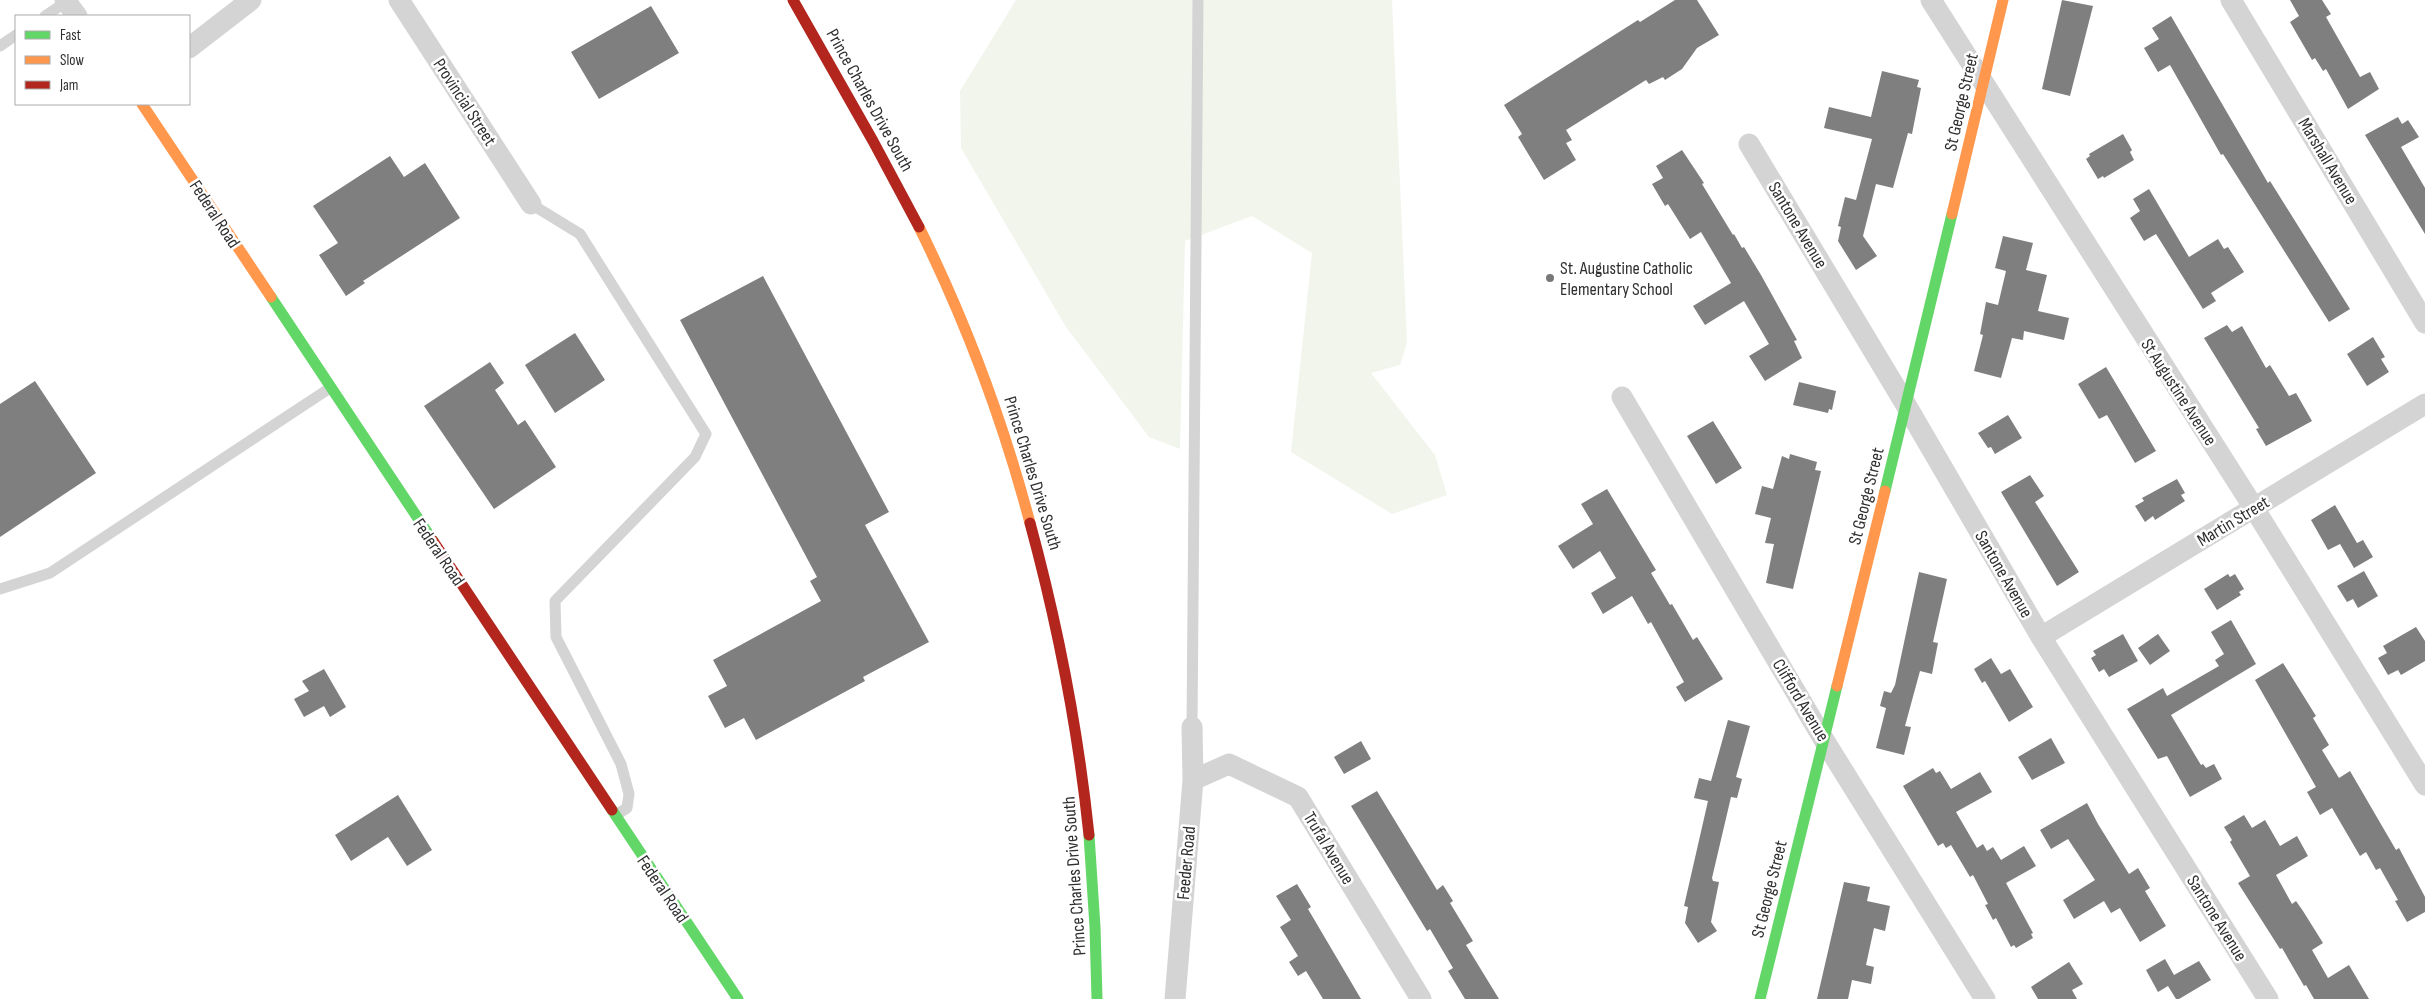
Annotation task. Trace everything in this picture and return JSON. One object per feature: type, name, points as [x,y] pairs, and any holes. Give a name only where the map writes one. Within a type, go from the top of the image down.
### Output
[{"type":"street","points":[[190,47],[251,0]]},
{"type":"street","name":"Provincial Street","points":[[399,0],[531,204]]},
{"type":"street","name":"Prince Charles Drive South","points":[[793,0],[874,140],[944,280],[989,389],[1022,491],[1044,566],[1060,639],[1085,782],[1097,931],[1097,999]]},
{"type":"street","name":"St Augustine Avenue","points":[[1931,0],[2254,508],[2425,785]]},
{"type":"street","name":"St George Street","points":[[1760,999],[1984,85],[2002,0]]},
{"type":"street","name":"Marshall Avenue","points":[[2231,0],[2425,323]]},
{"type":"street","name":"Federal Road","points":[[143,105],[614,816],[738,999]]},
{"type":"street","name":"Santone Avenue","points":[[1749,144],[1906,404],[2041,637],[2268,999]]},
{"type":"street","name":"Clifford Avenue","points":[[1622,397],[1824,740],[1986,999]]},
{"type":"street","name":"Martin Street","points":[[2041,637],[2425,404]]},
{"type":"street","name":"Feeder Road","points":[[1175,999],[1193,780],[1192,728]]},
{"type":"street","name":"Trufal Avenue","points":[[1193,780],[1229,764],[1298,797],[1421,999]]},
{"type":"lane","points":[[1192,728],[1198,0]]},
{"type":"lane","points":[[46,15],[69,6]]},
{"type":"lane","points":[[0,46],[15,36]]},
{"type":"lane","points":[[531,204],[580,234],[706,434],[695,457],[555,601],[556,637],[621,764],[629,794],[627,808],[614,816]]},
{"type":"lane","points":[[0,589],[50,572],[330,388]]},
{"type":"shaded area","points":[[1016,0],[1392,0],[1407,343],[1400,365],[1371,373],[1435,455],[1447,495],[1392,514],[1291,452],[1312,253],[1252,216],[1185,241],[1180,449],[1149,437],[1066,327],[961,148],[960,91]]},
{"type":"building","points":[[1675,0],[1697,0],[1719,35],[1697,48],[1682,69],[1665,80],[1663,77],[1649,84],[1646,80],[1566,130],[1572,140],[1566,143],[1576,160],[1544,180],[1518,137],[1522,134],[1504,105],[1638,20],[1640,22]]},
{"type":"building","points":[[2062,0],[2093,6],[2070,96],[2042,89]]},
{"type":"building","points":[[2290,0],[2322,0],[2331,14],[2326,17],[2360,77],[2370,72],[2379,89],[2348,109],[2326,69],[2323,71],[2315,58],[2312,60],[2290,22],[2299,16]]},
{"type":"building","points":[[651,6],[679,53],[599,99],[571,52]]},
{"type":"building","points":[[2171,16],[2268,183],[2270,181],[2350,309],[2329,322],[2223,154],[2221,155],[2170,65],[2158,72],[2144,48],[2159,39],[2152,28]]},
{"type":"building","points":[[1882,71],[1919,80],[1917,87],[1921,88],[1912,134],[1908,133],[1893,188],[1876,184],[1863,236],[1877,256],[1856,270],[1838,241],[1841,227],[1838,226],[1845,197],[1856,200],[1872,139],[1824,128],[1829,107],[1871,117]]},
{"type":"building","points":[[2398,117],[2402,124],[2408,120],[2419,137],[2401,147],[2425,188],[2425,234],[2365,135]]},
{"type":"building","points":[[2123,134],[2132,150],[2130,152],[2134,160],[2104,178],[2103,176],[2098,179],[2086,159],[2090,156],[2089,154]]},
{"type":"building","points":[[1682,150],[1704,183],[1702,184],[1733,235],[1742,248],[1744,247],[1761,275],[1797,340],[1794,341],[1802,358],[1765,381],[1749,356],[1769,344],[1744,301],[1705,325],[1693,306],[1731,283],[1701,232],[1690,239],[1668,204],[1665,206],[1652,184],[1663,178],[1656,166]]},
{"type":"building","points":[[390,156],[404,177],[425,163],[460,218],[363,281],[365,283],[346,296],[319,255],[338,243],[313,206]]},
{"type":"building","points":[[2149,189],[2189,257],[2218,239],[2224,249],[2228,247],[2244,272],[2211,293],[2216,301],[2203,309],[2156,234],[2144,241],[2130,218],[2140,211],[2133,199]]},
{"type":"building","points":[[2003,236],[2033,243],[2026,270],[2047,275],[2038,311],[2069,318],[2064,340],[2024,331],[2023,340],[2012,338],[2001,378],[1974,371],[1983,335],[1980,334],[1986,302],[1998,305],[2006,271],[1995,268]]},
{"type":"building","points":[[763,276],[889,512],[865,525],[929,642],[863,677],[865,681],[756,740],[744,718],[725,728],[708,696],[727,686],[713,660],[821,601],[810,581],[817,577],[680,320]]},
{"type":"building","points":[[2227,325],[2232,332],[2242,326],[2266,368],[2270,365],[2289,396],[2296,393],[2312,421],[2266,446],[2256,429],[2259,428],[2204,338]]},
{"type":"building","points":[[575,333],[605,380],[555,413],[525,365]]},
{"type":"building","points":[[2373,337],[2385,357],[2381,359],[2389,372],[2367,386],[2347,354]]},
{"type":"building","points":[[490,362],[504,383],[495,390],[518,425],[525,420],[556,467],[494,509],[424,406]]},
{"type":"building","points":[[2106,367],[2156,451],[2135,463],[2107,415],[2099,419],[2078,384]]},
{"type":"building","points":[[35,381],[96,473],[0,537],[0,404]]},
{"type":"building","points":[[1799,382],[1836,391],[1832,410],[1829,409],[1828,413],[1793,405]]},
{"type":"building","points":[[2008,415],[2022,438],[1995,454],[1991,447],[1988,448],[1978,433]]},
{"type":"building","points":[[1713,421],[1742,468],[1716,484],[1687,436]]},
{"type":"building","points":[[1790,454],[1817,462],[1815,470],[1821,471],[1793,589],[1766,583],[1774,544],[1765,543],[1771,518],[1755,514],[1762,486],[1773,489],[1782,456],[1789,459]]},
{"type":"building","points":[[2030,475],[2044,496],[2035,502],[2079,572],[2057,586],[2001,492]]},
{"type":"building","points":[[2177,479],[2185,493],[2181,495],[2185,501],[2155,520],[2153,516],[2145,522],[2135,506],[2144,501],[2142,498]]},
{"type":"building","points":[[1607,489],[1656,570],[1651,573],[1670,605],[1672,604],[1693,640],[1697,637],[1723,679],[1685,702],[1676,687],[1684,682],[1651,622],[1648,624],[1632,596],[1603,614],[1591,593],[1616,578],[1600,551],[1573,569],[1558,546],[1593,524],[1581,504]]},
{"type":"building","points":[[2335,505],[2357,543],[2363,540],[2373,557],[2354,568],[2340,544],[2328,550],[2311,520]]},
{"type":"building","points":[[2364,571],[2378,596],[2358,608],[2353,599],[2347,602],[2337,586]]},
{"type":"building","points":[[1919,572],[1947,579],[1933,642],[1938,643],[1932,674],[1920,671],[1905,726],[1911,727],[1904,755],[1876,748],[1886,708],[1880,706],[1884,691],[1891,693],[1895,685]]},
{"type":"building","points":[[2228,574],[2230,577],[2235,574],[2244,589],[2239,592],[2241,595],[2217,610],[2204,589]]},
{"type":"building","points":[[2231,620],[2256,664],[2171,715],[2201,765],[2203,764],[2206,768],[2214,764],[2222,779],[2190,797],[2167,756],[2158,759],[2127,709],[2163,688],[2167,696],[2219,666],[2215,660],[2224,654],[2211,632]]},
{"type":"building","points":[[2416,627],[2425,641],[2425,661],[2401,675],[2398,670],[2388,675],[2378,658],[2387,653],[2383,646]]},
{"type":"building","points":[[2123,634],[2138,661],[2109,677],[2104,669],[2099,672],[2091,658],[2096,655],[2093,651]]},
{"type":"building","points":[[2158,634],[2170,651],[2150,665],[2138,648]]},
{"type":"building","points":[[1991,658],[2001,674],[2010,669],[2033,707],[2009,722],[1985,681],[1982,683],[1974,669]]},
{"type":"building","points":[[2283,663],[2316,716],[2313,718],[2329,745],[2322,750],[2339,778],[2350,771],[2396,850],[2399,848],[2425,897],[2425,912],[2407,922],[2395,901],[2398,900],[2380,868],[2376,870],[2366,852],[2360,856],[2332,808],[2320,815],[2307,792],[2316,787],[2255,680]]},
{"type":"building","points":[[324,669],[346,707],[330,717],[324,706],[304,717],[294,699],[309,691],[302,681]]},
{"type":"building","points":[[1728,720],[1750,726],[1736,777],[1742,779],[1737,798],[1731,797],[1712,878],[1713,881],[1719,882],[1711,922],[1717,931],[1698,943],[1685,923],[1688,907],[1684,906],[1708,801],[1694,798],[1699,778],[1711,781]]},
{"type":"building","points":[[2051,738],[2065,763],[2032,780],[2018,757]]},
{"type":"building","points":[[1361,741],[1371,759],[1344,774],[1334,757]]},
{"type":"building","points":[[1933,768],[1936,773],[1940,771],[1951,789],[1980,772],[1992,792],[1956,812],[1977,848],[1983,844],[1987,851],[1993,847],[2001,860],[2024,846],[2036,866],[2006,883],[2033,933],[2031,934],[2033,938],[2016,948],[2014,945],[2011,947],[1996,918],[1993,920],[1985,905],[1988,904],[1973,875],[1970,877],[1951,845],[1946,848],[1943,843],[1938,846],[1903,786]]},
{"type":"building","points":[[1377,791],[1437,890],[1443,885],[1453,901],[1450,903],[1473,941],[1466,945],[1499,999],[1465,999],[1448,971],[1453,968],[1430,929],[1427,931],[1351,806]]},
{"type":"building","points":[[398,795],[432,850],[407,866],[388,837],[351,861],[335,835]]},
{"type":"building","points":[[2087,803],[2129,874],[2138,868],[2150,888],[2145,891],[2166,926],[2140,942],[2120,908],[2111,913],[2104,901],[2074,919],[2063,900],[2095,880],[2068,839],[2051,849],[2040,830]]},
{"type":"building","points":[[2244,815],[2252,828],[2265,820],[2280,846],[2297,836],[2308,856],[2276,875],[2292,904],[2296,901],[2323,943],[2312,950],[2328,978],[2349,965],[2369,999],[2314,999],[2306,985],[2304,986],[2282,948],[2280,949],[2238,883],[2250,876],[2230,842],[2232,840],[2224,827]]},
{"type":"building","points":[[1844,882],[1870,887],[1867,901],[1890,906],[1885,931],[1874,928],[1866,965],[1874,967],[1871,984],[1852,980],[1848,999],[1817,999]]},
{"type":"building","points":[[1297,884],[1311,907],[1308,909],[1361,999],[1323,999],[1306,971],[1298,976],[1289,962],[1298,956],[1280,927],[1291,920],[1276,896]]},
{"type":"building","points":[[2165,959],[2174,975],[2199,961],[2211,980],[2179,999],[2176,999],[2168,986],[2158,992],[2146,970]]},
{"type":"building","points":[[2069,962],[2083,984],[2072,990],[2077,999],[2038,999],[2031,987]]},
{"type":"traffic: fast","points":[[1885,491],[1952,214]]},
{"type":"traffic: fast","points":[[271,297],[433,541]]},
{"type":"traffic: fast","points":[[1760,999],[1837,686]]},
{"type":"traffic: fast","points":[[612,810],[738,999]]},
{"type":"traffic: fast","points":[[1089,835],[1095,927],[1097,999]]},
{"type":"traffic: slow","points":[[1952,214],[2003,0]]},
{"type":"traffic: slow","points":[[143,105],[271,297]]},
{"type":"traffic: slow","points":[[919,227],[952,299],[982,372],[1008,447],[1030,523]]},
{"type":"traffic: slow","points":[[1837,686],[1885,491]]},
{"type":"traffic: jam","points":[[793,0],[873,141],[919,227]]},
{"type":"traffic: jam","points":[[1030,523],[1066,678],[1079,756],[1089,835]]},
{"type":"traffic: jam","points":[[433,541],[612,810]]},
{"type":"place","name":"St. Augustine Catholic Elementary School","points":[[1550,278]]}]
